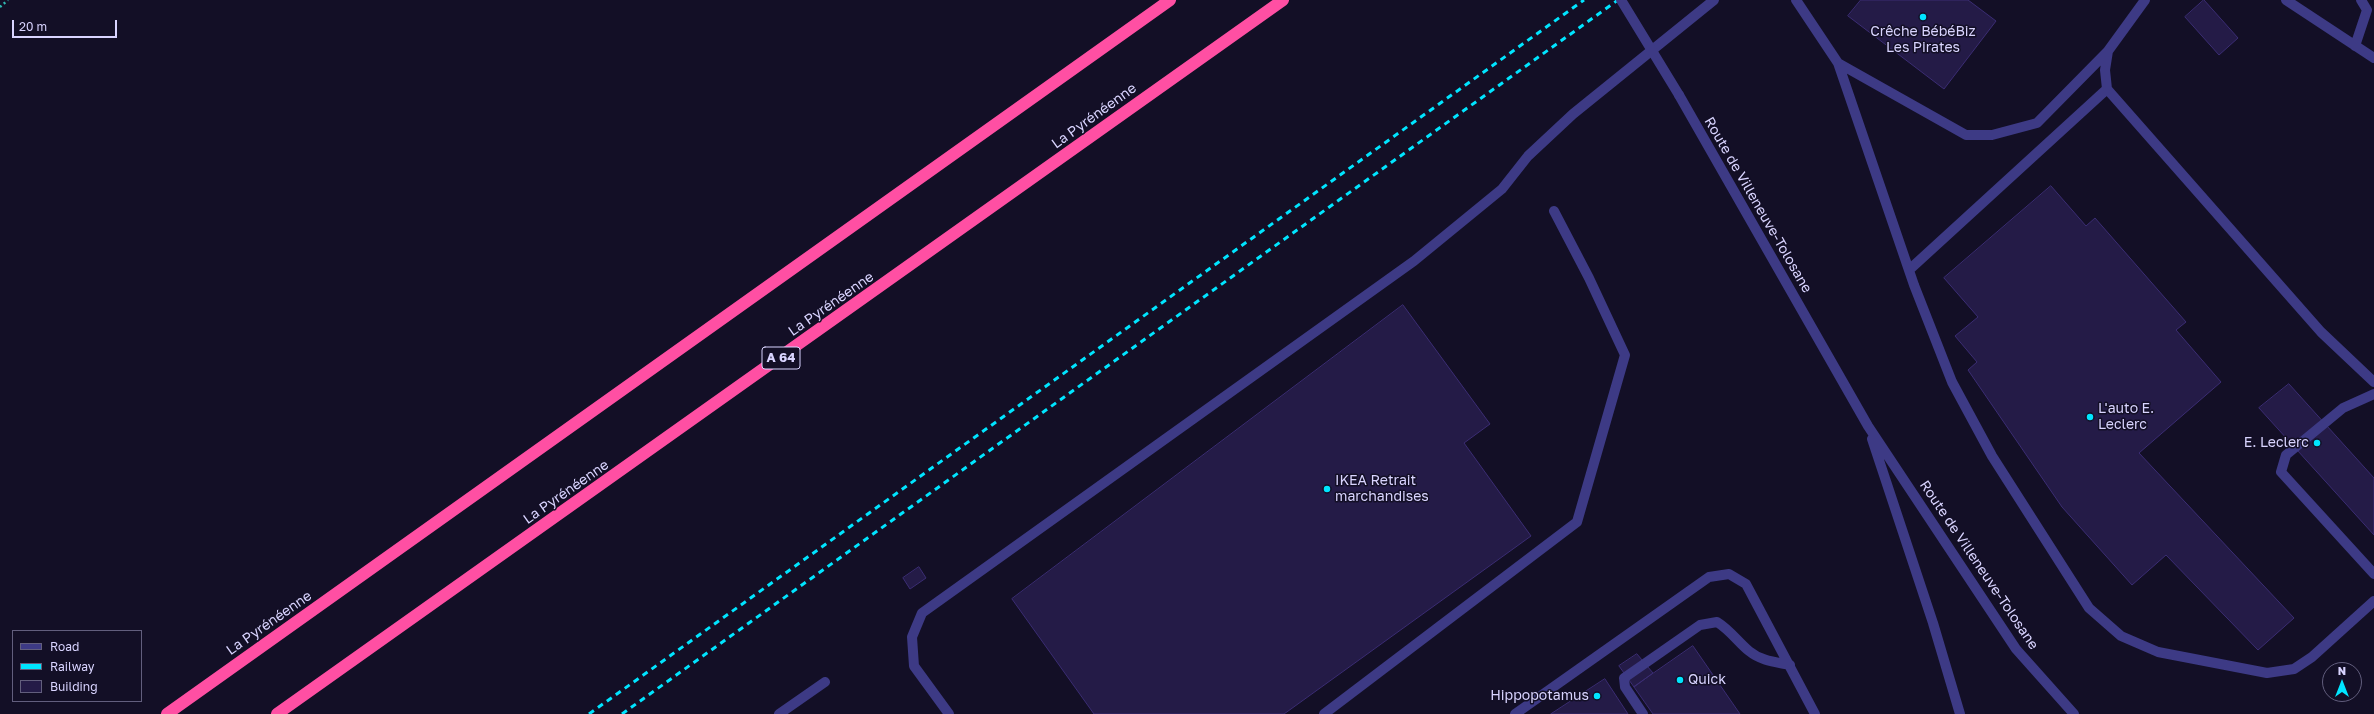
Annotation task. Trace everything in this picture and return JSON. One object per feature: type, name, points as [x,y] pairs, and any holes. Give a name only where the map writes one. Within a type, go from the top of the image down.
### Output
[{"type":"highway","name":"La Pyrénéenne","points":[[167,714],[1170,0]]},
{"type":"highway","name":"La Pyrénéenne","points":[[277,714],[1283,0]]},
{"type":"street","name":"Route de Villeneuve-Tolosane","points":[[1621,0],[1679,95],[1868,426],[2016,649],[2074,714]]},
{"type":"street","points":[[949,714],[914,666],[912,637],[922,613],[1414,261],[1502,189],[1528,156],[1573,114],[1714,0]]},
{"type":"street","points":[[1796,0],[1838,63],[1909,270],[1952,382],[1992,456],[2089,608],[2121,636],[2158,652],[2267,673],[2294,669],[2312,657],[2374,601]]},
{"type":"street","points":[[1838,63],[1966,135],[1992,135],[2037,123],[2108,50],[2144,0]]},
{"type":"street","points":[[2286,0],[2374,58]]},
{"type":"street","points":[[2355,46],[2367,10],[2361,0]]},
{"type":"street","points":[[2108,50],[2105,70],[2107,89],[2320,332],[2374,382]]},
{"type":"street","points":[[1909,270],[2107,89]]},
{"type":"street","points":[[1324,714],[1577,522],[1625,355],[1589,278],[1554,211]]},
{"type":"street","points":[[2374,394],[2343,408],[2286,455],[2281,472],[2374,574]]},
{"type":"street","name":"Route de Villeneuve-Tolosane","points":[[1868,426],[1933,623],[1960,714]]},
{"type":"street","points":[[1515,714],[1709,577],[1729,574],[1746,584],[1790,665],[1814,714]]},
{"type":"street","points":[[1643,714],[1624,687],[1624,678],[1700,625],[1717,622],[1728,629],[1750,652],[1764,660],[1790,665]]},
{"type":"street","points":[[779,714],[825,682]]},
{"type":"path","points":[[0,7],[8,0]]},
{"type":"building","points":[[1861,0],[1968,0],[1996,21],[1944,89],[1848,16]]},
{"type":"building","points":[[2204,0],[2238,38],[2219,55],[2185,17]]},
{"type":"building","name":"L'auto E. Leclerc","points":[[2051,186],[2086,226],[2095,218],[2186,322],[2176,330],[2221,382],[2139,453],[2294,618],[2258,650],[2166,555],[2132,585],[2062,507],[1968,370],[1977,362],[1955,336],[1978,317],[1944,278]]},
{"type":"building","name":"IKEA Retrait marchandises","points":[[1403,305],[1490,424],[1464,443],[1531,536],[1284,714],[1094,714],[1012,599]]},
{"type":"building","name":"E. Leclerc","points":[[2289,384],[2374,478],[2374,535],[2259,408]]},
{"type":"building","points":[[919,567],[926,578],[910,589],[903,578]]},
{"type":"building","name":"Quick","points":[[1693,646],[1740,714],[1653,714],[1634,687]]},
{"type":"building","points":[[1637,654],[1653,673],[1634,687],[1619,666]]},
{"type":"building","name":"Hippopotamus","points":[[1605,679],[1628,714],[1551,714]]},
{"type":"railway","points":[[589,714],[1584,0]]},
{"type":"railway","points":[[622,714],[1618,0]]},
{"type":"place","name":"Crêche BébéBiz Les Pirates","points":[[1923,17]]},
{"type":"place","name":"L'auto E. Leclerc","points":[[2090,417]]},
{"type":"place","name":"E. Leclerc","points":[[2317,443]]},
{"type":"place","name":"IKEA Retrait marchandises","points":[[1327,489]]},
{"type":"place","name":"Quick","points":[[1680,680]]},
{"type":"place","name":"Hippopotamus","points":[[1597,696]]}]
